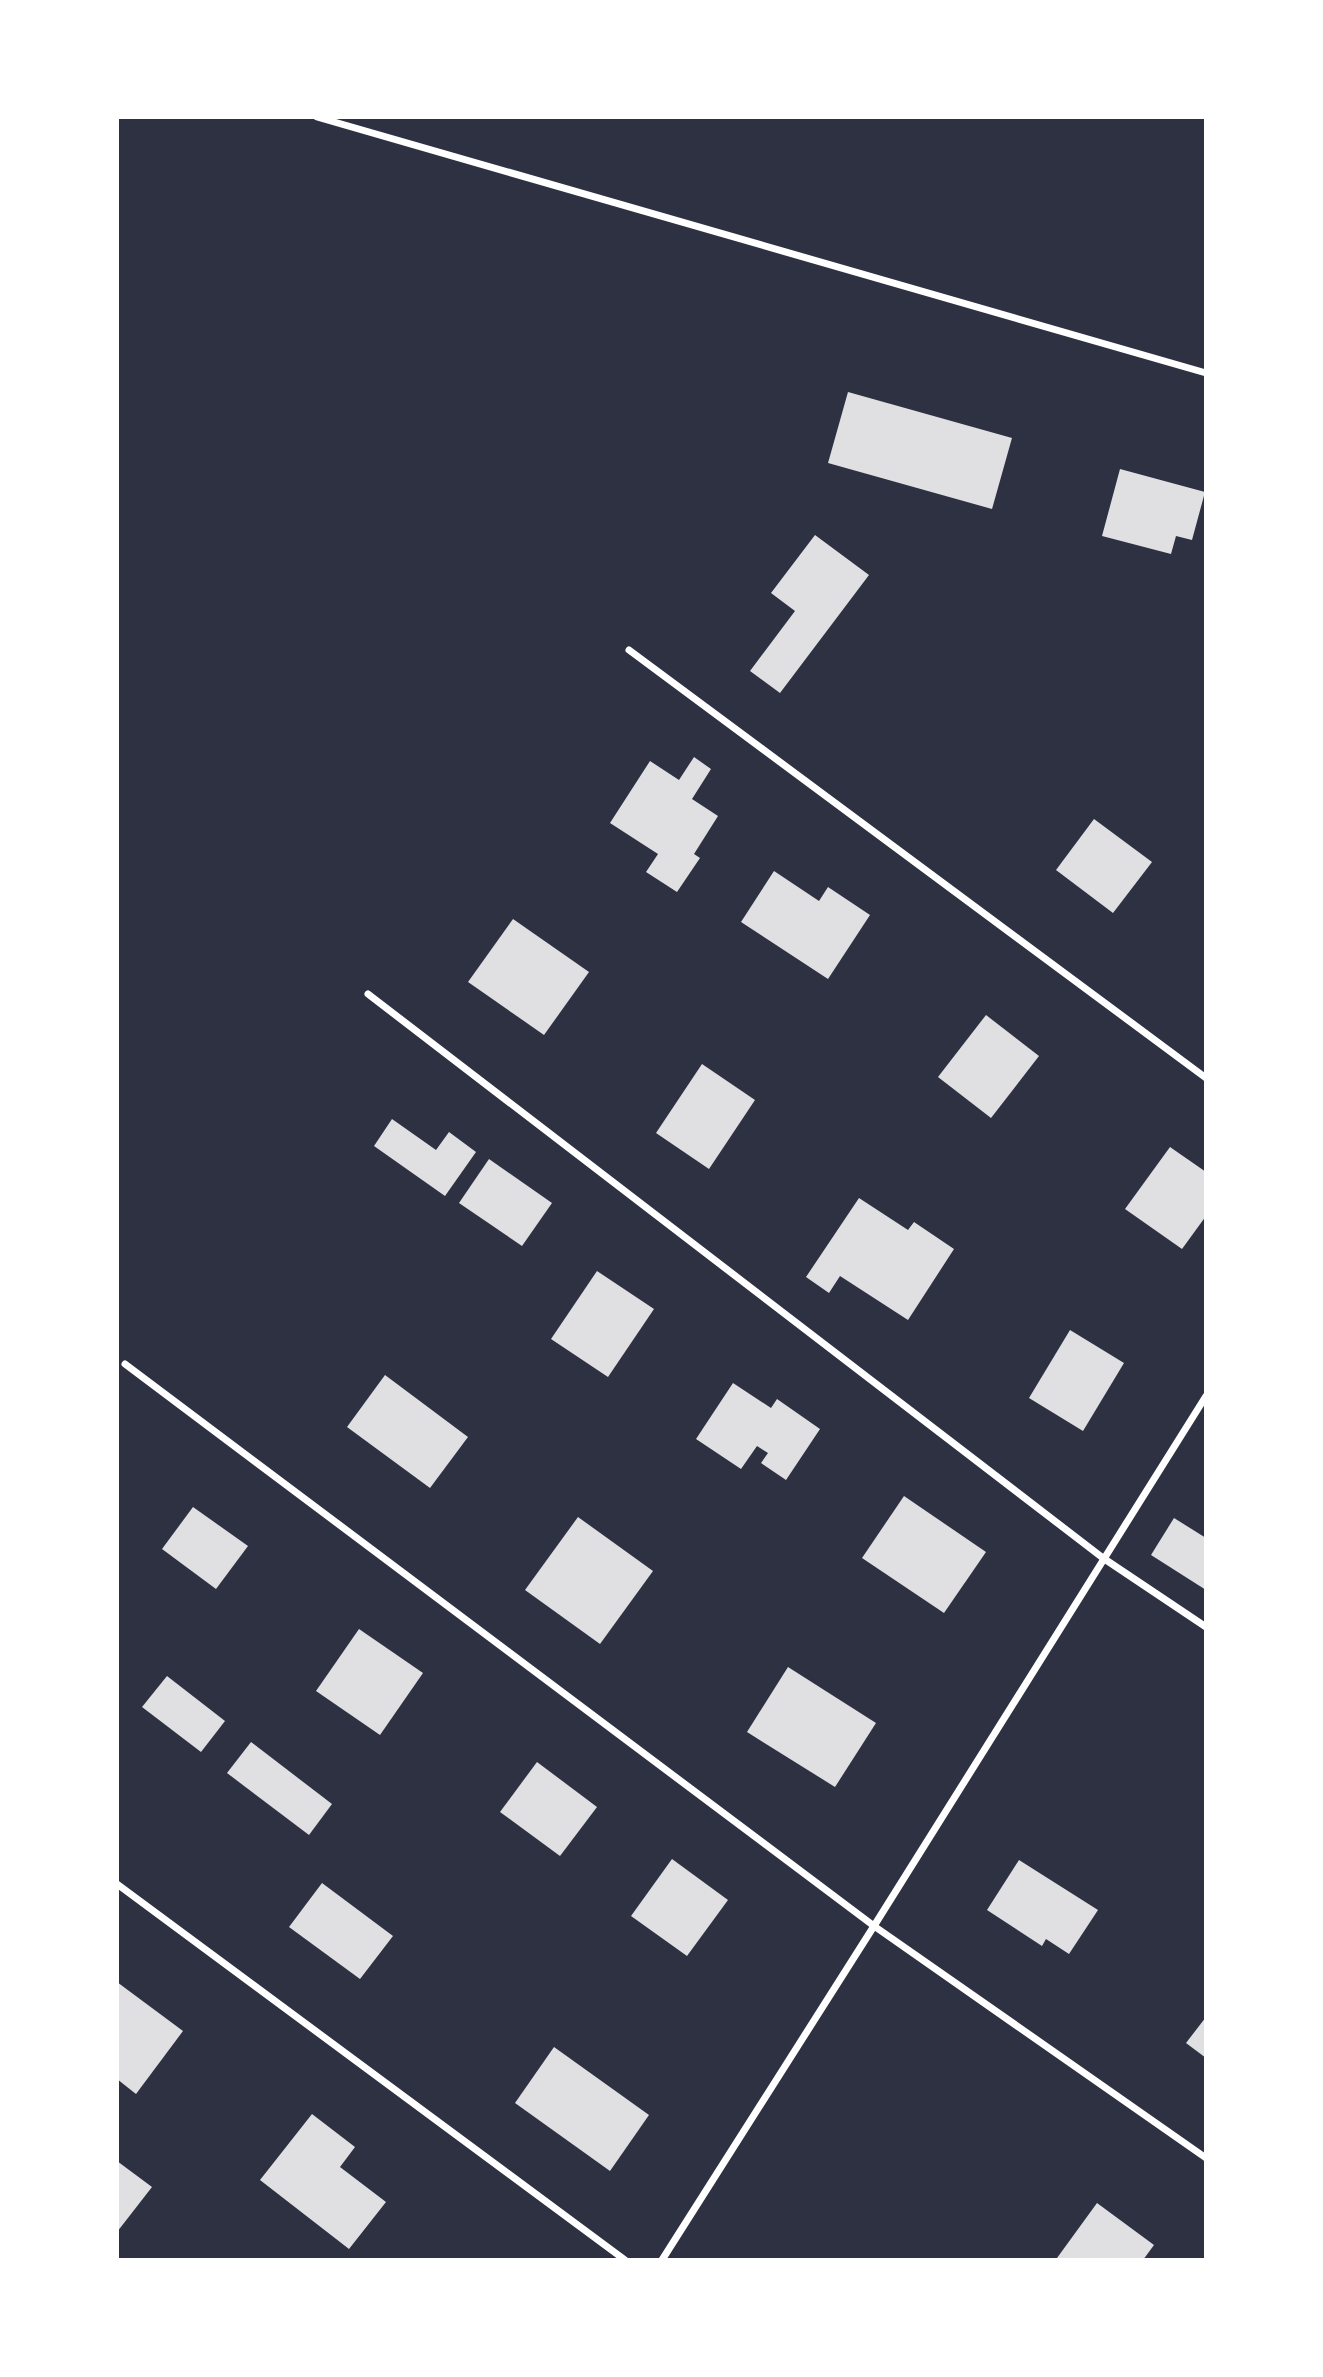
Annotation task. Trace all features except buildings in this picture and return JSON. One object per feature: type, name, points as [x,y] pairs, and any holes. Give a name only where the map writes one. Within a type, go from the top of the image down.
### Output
[{"type":"street","points":[[317,117],[1206,373]]},
{"type":"street","points":[[629,650],[1206,1079]]},
{"type":"street","points":[[368,995],[1103,1558],[1206,1627]]},
{"type":"street","points":[[125,1364],[874,1926],[1206,2158]]},
{"type":"street","points":[[662,2260],[1206,1396]]},
{"type":"street","points":[[117,1884],[625,2260]]}]
